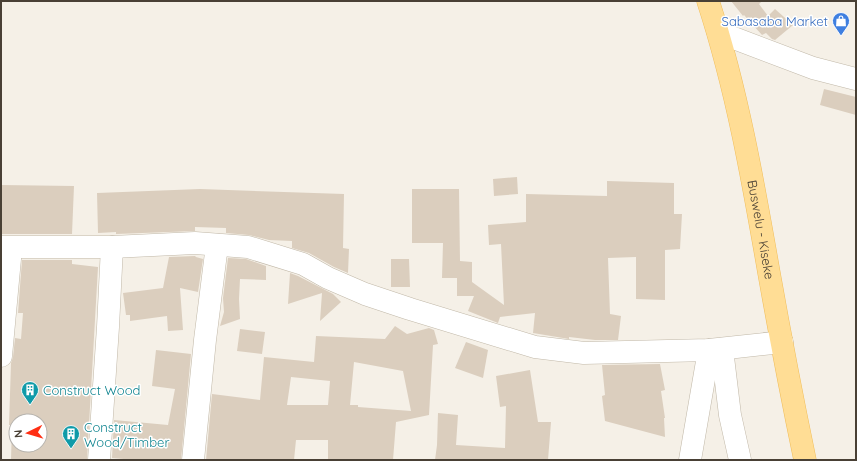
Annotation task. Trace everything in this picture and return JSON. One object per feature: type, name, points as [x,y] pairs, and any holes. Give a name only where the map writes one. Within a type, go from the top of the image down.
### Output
[{"type":"main road","name":"Buswelu - Kiseke","points":[[708,1],[718,32],[740,119],[805,460]]},
{"type":"street","points":[[718,32],[813,68],[856,79]]},
{"type":"street","points":[[1,356],[6,248],[112,247],[195,243],[248,247],[291,260],[303,264],[328,278],[365,294],[535,347],[584,353],[716,350],[782,342]]},
{"type":"street","points":[[193,460],[205,340],[217,245]]},
{"type":"street","points":[[100,460],[112,247]]},
{"type":"street","points":[[690,460],[716,350]]},
{"type":"street","points":[[716,350],[740,460]]},
{"type":"building","points":[[731,1],[762,1],[759,4],[768,16],[775,9],[793,25],[775,40],[772,39],[766,33],[762,35],[744,15],[743,16]]},
{"type":"building","points":[[824,89],[856,97],[856,115],[820,105]]},
{"type":"building","points":[[517,177],[518,194],[494,196],[493,179]]},
{"type":"building","points":[[607,181],[674,183],[674,214],[682,214],[680,249],[665,250],[665,300],[636,299],[636,257],[608,258],[610,314],[621,316],[618,340],[595,340],[569,337],[569,339],[533,333],[535,313],[500,317],[498,323],[468,311],[474,296],[457,296],[457,278],[442,278],[443,243],[412,243],[412,189],[459,189],[460,261],[472,262],[472,282],[504,305],[501,244],[489,245],[488,225],[526,222],[526,194],[607,196]]},
{"type":"building","points":[[1,185],[74,186],[72,234],[1,234]]},
{"type":"building","points":[[200,189],[344,194],[343,248],[349,249],[348,273],[309,253],[292,248],[292,241],[269,240],[249,235],[226,233],[226,228],[195,227],[195,231],[116,234],[116,232],[98,233],[97,193]]},
{"type":"building","points":[[195,256],[203,259],[198,292],[180,288],[183,330],[168,331],[167,316],[130,321],[130,315],[126,315],[123,293],[163,288],[169,257]]},
{"type":"building","points":[[228,258],[246,259],[266,266],[266,280],[240,279],[240,319],[220,326],[224,312],[223,298]]},
{"type":"building","points":[[391,259],[409,259],[410,287],[391,287]]},
{"type":"building","points":[[22,260],[72,260],[72,264],[98,267],[87,460],[11,460],[11,453],[48,453],[48,413],[9,413],[11,363],[15,338],[21,339],[23,313],[18,313]]},
{"type":"building","points":[[290,273],[333,294],[341,302],[320,321],[322,293],[288,304]]},
{"type":"building","points":[[395,326],[407,334],[429,328],[434,330],[438,344],[433,345],[429,415],[396,422],[393,460],[328,460],[328,440],[296,440],[294,460],[206,460],[212,394],[260,400],[264,357],[314,362],[316,336],[385,339]],"holes":[[[354,362],[403,371],[411,411],[358,407],[358,405],[350,405]],[[291,377],[330,381],[328,405],[287,405]]]},
{"type":"building","points":[[240,329],[265,332],[262,354],[237,351]]},
{"type":"building","points":[[466,342],[488,350],[483,378],[455,368]]},
{"type":"building","points":[[156,350],[191,354],[181,460],[135,460],[112,458],[114,420],[168,425],[175,389],[152,386]]},
{"type":"building","points":[[660,364],[665,390],[661,391],[665,418],[665,437],[605,421],[602,396],[605,395],[602,365]]},
{"type":"building","points":[[530,370],[538,422],[551,422],[548,460],[435,460],[438,413],[458,415],[456,445],[505,448],[506,406],[500,407],[496,376]]},
{"type":"place","name":"Sabasaba Market","points":[[841,36]]},
{"type":"place","name":"Construct Wood","points":[[30,405]]},
{"type":"place","name":"Construct Wood/Timber","points":[[71,449]]}]
